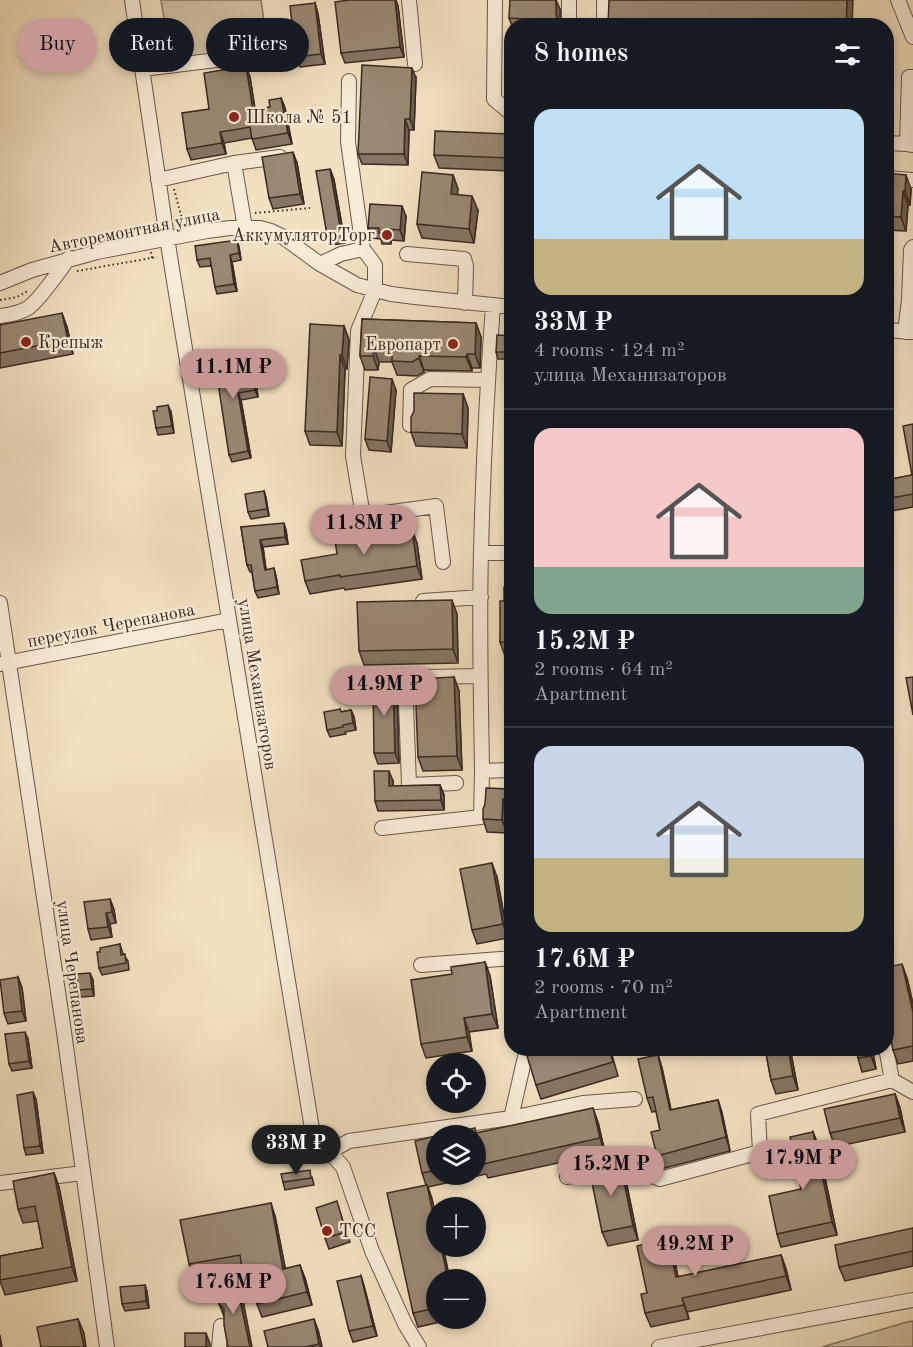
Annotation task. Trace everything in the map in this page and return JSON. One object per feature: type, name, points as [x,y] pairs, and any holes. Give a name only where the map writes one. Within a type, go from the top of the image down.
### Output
[{"type":"street","name":"улица Механизаторов","points":[[132,0],[135,18]]},
{"type":"street","points":[[409,0],[416,64]]},
{"type":"street","points":[[495,0],[494,99],[504,107]]},
{"type":"street","points":[[569,0],[569,18]]},
{"type":"street","points":[[604,0],[604,18]]},
{"type":"street","points":[[898,0],[913,37]]},
{"type":"street","name":"улица Механизаторов","points":[[143,72],[167,238],[314,1140],[318,1147],[328,1152],[343,1167],[372,1251],[405,1324],[419,1347]]},
{"type":"street","points":[[894,144],[910,145],[909,77],[913,77]]},
{"type":"street","points":[[349,81],[348,142],[363,249],[375,265],[375,290],[358,331],[353,456],[363,516],[436,506],[444,562]]},
{"type":"street","points":[[158,180],[234,163],[289,156]]},
{"type":"street","points":[[234,163],[245,228]]},
{"type":"street","points":[[894,179],[913,180]]},
{"type":"street","name":"Авторемонтная улица","points":[[0,283],[69,258],[207,231],[260,228],[272,231],[320,264],[357,285],[391,294],[504,306]]},
{"type":"street","points":[[894,331],[909,332],[911,250],[913,247]]},
{"type":"street","points":[[320,264],[341,254],[363,249]]},
{"type":"street","points":[[407,254],[464,259],[466,266],[465,303]]},
{"type":"street","points":[[0,316],[28,308],[69,258]]},
{"type":"street","points":[[382,828],[481,817],[481,553],[493,305]]},
{"type":"street","points":[[410,425],[411,390],[430,379],[488,380]]},
{"type":"street","points":[[481,553],[504,553]]},
{"type":"street","points":[[415,602],[481,597]]},
{"type":"street","name":"улица Черепанова","points":[[0,603],[5,664],[83,1173],[107,1347]]},
{"type":"street","name":"переулок Черепанова","points":[[5,664],[229,620]]},
{"type":"street","points":[[366,678],[480,676]]},
{"type":"street","points":[[405,677],[409,785],[456,783]]},
{"type":"street","points":[[482,771],[504,770]]},
{"type":"street","points":[[421,965],[504,959]]},
{"type":"street","points":[[511,1118],[525,1056]]},
{"type":"street","points":[[888,1056],[892,1080]]},
{"type":"street","points":[[567,1177],[628,1166],[660,1179],[760,1152],[758,1114],[892,1080],[913,1092]]},
{"type":"street","points":[[328,1152],[349,1141],[511,1118],[583,1103],[634,1100]]},
{"type":"street","points":[[0,1183],[83,1173]]},
{"type":"street","points":[[659,1347],[913,1300]]},
{"type":"street","points":[[219,1347],[221,1326]]},
{"type":"path","points":[[77,271],[152,258]]},
{"type":"path","points":[[0,300],[17,297],[36,286]]},
{"type":"shaded area","points":[[161,0],[261,0],[264,18],[206,18],[206,58],[194,59],[194,18],[164,18]]},
{"type":"shaded area","points":[[913,1321],[913,1347],[822,1347],[907,1322]]},
{"type":"building","points":[[395,0],[400,47],[341,53],[335,2]]},
{"type":"building","points":[[510,0],[556,0],[557,18],[509,18]]},
{"type":"building","points":[[609,0],[847,0],[846,18],[608,18]]},
{"type":"building","points":[[315,3],[321,54],[309,55],[309,18],[291,18],[290,6]]},
{"type":"building","points":[[362,65],[412,68],[410,119],[405,119],[404,154],[358,154]]},
{"type":"building","points":[[247,72],[253,110],[270,107],[269,100],[281,98],[288,133],[252,139],[250,127],[220,132],[222,143],[187,149],[182,113],[209,109],[204,73]]},
{"type":"building","points":[[435,131],[504,134],[504,158],[434,155]]},
{"type":"building","points":[[293,152],[300,194],[269,198],[262,157]]},
{"type":"building","points":[[330,169],[341,232],[327,235],[316,171]]},
{"type":"building","points":[[422,172],[453,175],[451,194],[472,196],[469,229],[417,224]]},
{"type":"building","points":[[894,174],[906,175],[901,217],[894,217]]},
{"type":"building","points":[[370,204],[402,206],[400,230],[388,229],[387,234],[379,233],[379,228],[368,228]]},
{"type":"building","points":[[237,240],[239,253],[230,255],[234,284],[215,287],[210,258],[197,260],[195,246]]},
{"type":"building","points":[[62,313],[68,340],[0,353],[0,325]]},
{"type":"building","points":[[362,319],[476,323],[475,354],[467,354],[466,357],[419,356],[412,362],[392,361],[392,349],[374,348],[373,356],[360,356]]},
{"type":"building","points":[[310,324],[344,326],[342,355],[340,355],[337,432],[305,431]]},
{"type":"building","points":[[497,335],[504,335],[504,352],[496,352]]},
{"type":"building","points":[[236,352],[241,377],[253,376],[255,390],[238,393],[248,451],[229,455],[214,356]]},
{"type":"building","points":[[370,377],[392,379],[387,441],[365,439]]},
{"type":"building","points":[[414,393],[463,394],[462,434],[411,432]]},
{"type":"building","points":[[168,405],[172,426],[156,428],[153,411],[157,411],[157,407]]},
{"type":"building","points":[[913,424],[913,494],[894,498],[894,478],[912,475],[903,426]]},
{"type":"building","points":[[264,491],[267,509],[248,512],[245,494]]},
{"type":"building","points":[[284,523],[285,537],[260,540],[265,570],[274,568],[277,587],[255,591],[251,565],[247,565],[241,527]]},
{"type":"building","points":[[412,529],[417,566],[305,581],[301,560],[337,554],[335,540]]},
{"type":"building","points":[[452,600],[453,649],[359,651],[357,602]]},
{"type":"building","points":[[500,601],[504,601],[504,642],[500,642]]},
{"type":"building","points":[[454,677],[457,756],[418,757],[415,679]]},
{"type":"building","points":[[913,677],[913,715],[906,678]]},
{"type":"building","points":[[373,681],[393,681],[395,753],[374,753]]},
{"type":"building","points":[[340,709],[341,712],[351,710],[353,723],[327,730],[324,712]]},
{"type":"building","points":[[374,771],[389,771],[389,786],[440,785],[441,800],[375,801]]},
{"type":"building","points":[[486,788],[504,789],[502,820],[483,819]]},
{"type":"building","points":[[492,863],[503,924],[472,930],[460,869]]},
{"type":"building","points":[[110,899],[112,912],[106,913],[108,927],[88,929],[84,902]]},
{"type":"building","points":[[120,944],[121,955],[125,954],[126,963],[99,968],[97,952],[100,952],[100,948]]},
{"type":"building","points":[[485,962],[492,1014],[464,1018],[467,1037],[421,1044],[411,980],[452,974],[451,967]]},
{"type":"building","points":[[902,964],[913,1012],[913,1046],[894,1050],[894,966]]},
{"type":"building","points":[[90,973],[92,989],[78,990],[77,974]]},
{"type":"building","points":[[18,977],[22,1011],[4,1013],[0,980]]},
{"type":"building","points":[[25,1032],[29,1061],[9,1064],[5,1034]]},
{"type":"building","points":[[527,1056],[611,1056],[613,1062],[536,1085]]},
{"type":"building","points":[[658,1056],[670,1110],[718,1100],[726,1137],[657,1156],[651,1132],[660,1130],[653,1097],[647,1098],[638,1059]]},
{"type":"building","points":[[766,1056],[789,1056],[793,1076],[771,1080]]},
{"type":"building","points":[[33,1092],[40,1146],[24,1148],[17,1095]]},
{"type":"building","points":[[895,1094],[900,1118],[830,1133],[824,1109]]},
{"type":"building","points":[[593,1108],[600,1138],[486,1163],[486,1131]]},
{"type":"building","points":[[813,1132],[832,1222],[777,1234],[769,1196],[801,1189],[790,1137]]},
{"type":"building","points":[[426,1138],[426,1172],[422,1173],[415,1141]]},
{"type":"building","points":[[620,1162],[633,1226],[602,1232],[589,1168]]},
{"type":"building","points":[[310,1170],[311,1178],[283,1182],[281,1174]]},
{"type":"building","points":[[54,1173],[72,1267],[0,1280],[0,1256],[43,1248],[35,1206],[18,1209],[13,1181]]},
{"type":"building","points":[[427,1185],[430,1197],[426,1197],[426,1257],[443,1257],[446,1269],[426,1269],[426,1310],[413,1313],[387,1193]]},
{"type":"building","points":[[337,1201],[346,1232],[325,1238],[316,1208]]},
{"type":"building","points":[[271,1203],[283,1269],[300,1265],[307,1292],[257,1304],[250,1273],[243,1275],[240,1255],[189,1264],[180,1220]]},
{"type":"building","points":[[913,1228],[913,1251],[839,1267],[835,1245]]},
{"type":"building","points":[[668,1239],[676,1277],[781,1255],[786,1276],[682,1298],[684,1305],[645,1313],[641,1294],[647,1293],[637,1246]]},
{"type":"building","points":[[361,1276],[373,1326],[349,1331],[337,1281]]},
{"type":"building","points":[[236,1281],[250,1347],[228,1347],[224,1309],[219,1304],[216,1285]]},
{"type":"building","points":[[145,1285],[146,1301],[122,1304],[120,1287]]},
{"type":"building","points":[[78,1319],[84,1347],[41,1347],[37,1327]]},
{"type":"building","points":[[314,1319],[319,1344],[305,1347],[268,1347],[264,1331]]},
{"type":"building","points":[[185,1333],[206,1333],[206,1347],[185,1347]]},
{"type":"place","name":"Школа № 51","points":[[234,117]]},
{"type":"place","name":"АккумуляторТорг","points":[[387,235]]},
{"type":"place","name":"Крепыж","points":[[26,342]]},
{"type":"place","name":"Европарт","points":[[453,344]]},
{"type":"place","name":"ТСС","points":[[327,1231]]}]
